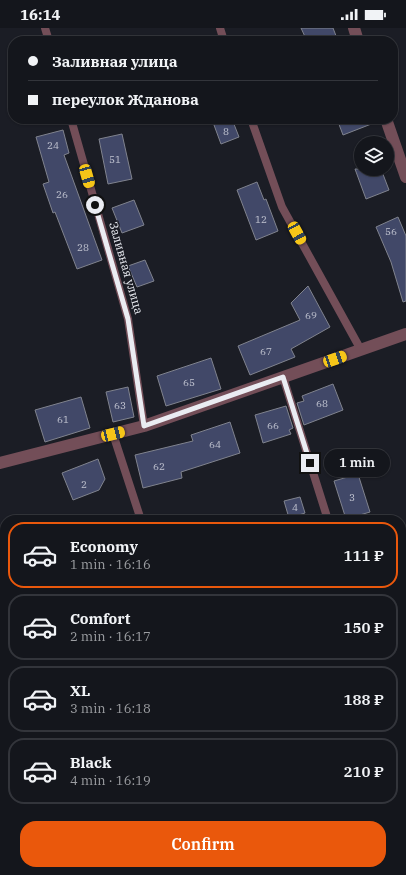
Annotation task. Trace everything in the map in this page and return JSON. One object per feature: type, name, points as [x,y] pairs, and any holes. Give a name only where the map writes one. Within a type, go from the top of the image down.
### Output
[{"type":"street","points":[[388,124],[406,177]]},
{"type":"street","points":[[0,463],[144,426],[406,334]]},
{"type":"lane","name":"Заливная улица","points":[[72,124],[128,319],[144,426]]},
{"type":"lane","points":[[254,124],[282,207],[361,350]]},
{"type":"lane","points":[[283,377],[326,515]]},
{"type":"lane","points":[[113,434],[139,515]]},
{"type":"building","points":[[301,28],[333,28],[336,36],[305,36]]},
{"type":"building","points":[[234,124],[239,137],[221,144],[214,125]]},
{"type":"building","points":[[339,124],[371,124],[343,135]]},
{"type":"building","points":[[63,130],[69,153],[64,155],[102,260],[77,269],[55,212],[53,213],[43,184],[49,182],[36,137]]},
{"type":"building","points":[[122,134],[132,179],[108,184],[99,139]]},
{"type":"building","points":[[358,176],[384,176],[389,190],[366,199]]},
{"type":"building","points":[[257,182],[264,200],[266,199],[278,231],[256,240],[237,190]]},
{"type":"building","points":[[134,200],[144,225],[122,233],[112,208]]},
{"type":"building","points":[[398,217],[406,236],[406,301],[403,302],[391,262],[376,227]]},
{"type":"building","points":[[145,260],[154,281],[137,287],[128,266]]},
{"type":"building","points":[[308,286],[330,327],[291,349],[295,357],[250,375],[238,346],[300,320],[291,303]]},
{"type":"building","points":[[211,358],[221,389],[166,406],[157,376]]},
{"type":"building","points":[[333,384],[343,410],[304,425],[297,403],[304,401],[302,396]]},
{"type":"building","points":[[128,387],[134,417],[113,422],[106,392]]},
{"type":"building","points":[[81,397],[90,428],[45,442],[35,410]]},
{"type":"building","points":[[286,406],[293,428],[289,430],[291,434],[263,443],[255,415]]},
{"type":"building","points":[[230,422],[240,453],[181,472],[182,478],[143,488],[135,455],[193,441],[191,435]]},
{"type":"building","points":[[98,459],[105,479],[99,490],[73,500],[62,473]]},
{"type":"building","points":[[358,474],[370,512],[360,515],[345,515],[334,481]]},
{"type":"building","points":[[300,497],[305,513],[299,515],[288,515],[284,501]]},
{"type":"route","points":[[95,205],[128,319],[144,426],[283,377],[310,463]]}]
